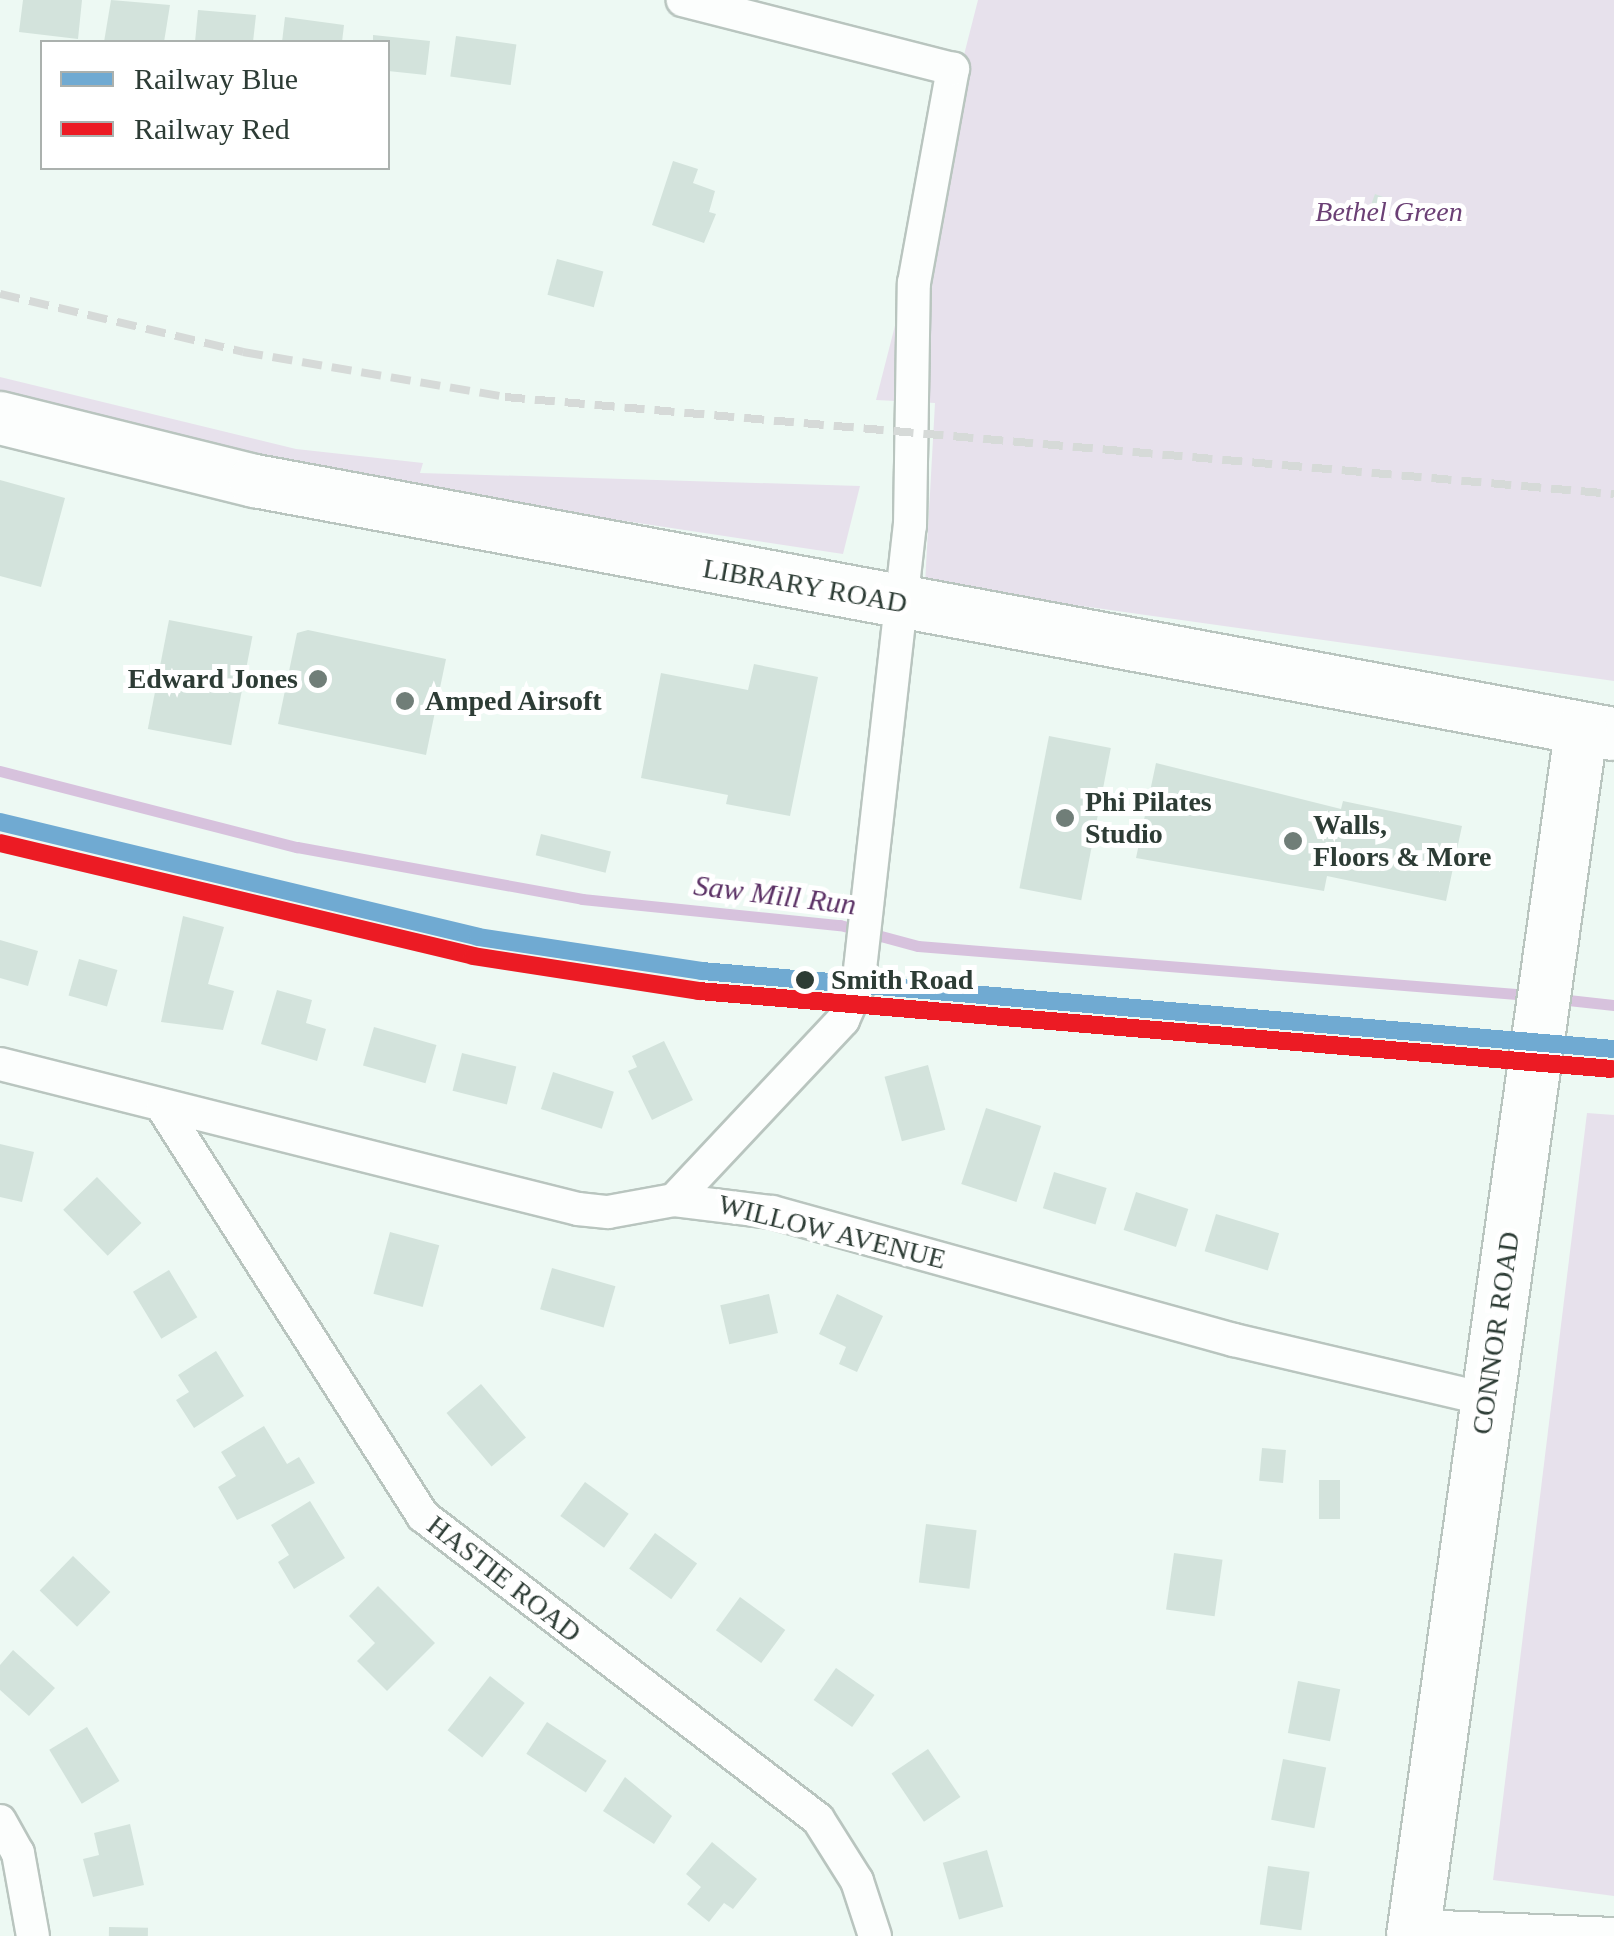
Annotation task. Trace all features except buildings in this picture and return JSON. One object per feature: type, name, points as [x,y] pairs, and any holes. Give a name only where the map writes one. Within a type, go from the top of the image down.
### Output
[{"type":"main road","name":"LIBRARY ROAD","points":[[0,418],[255,481],[1598,732]]},
{"type":"main road","name":"CONNOR ROAD","points":[[1414,1931],[1562,868],[1598,732]]},
{"type":"street","points":[[674,1200],[844,1020],[867,924],[898,603],[910,526],[914,283],[953,68],[683,0]]},
{"type":"street","name":"WILLOW AVENUE","points":[[0,1064],[163,1108],[578,1209],[608,1212],[674,1200],[772,1212],[1253,1344],[1486,1399]]},
{"type":"street","name":"HASTIE ROAD","points":[[163,1108],[388,1470],[423,1516],[818,1819],[858,1882],[876,1936]]},
{"type":"street","points":[[0,1822],[18,1853],[32,1936]]},
{"type":"street","points":[[1414,1931],[1614,1934]]},
{"type":"green space","name":"Bethel Green","points":[[978,0],[1614,0],[1614,681],[925,584],[935,403],[876,400]]},
{"type":"green space","points":[[0,377],[296,449],[423,463],[420,473],[860,486],[843,554],[367,482],[0,393]]},
{"type":"green space","points":[[1587,1113],[1614,1115],[1614,1896],[1493,1880]]},
{"type":"waterway","name":"Saw Mill Run","points":[[0,771],[297,847],[582,899],[840,925],[918,946],[1530,995]]},
{"type":"waterway","name":"Saw Mill Run","points":[[1559,999],[1614,1005]]},
{"type":"railway","points":[[0,294],[243,352],[505,397],[1614,494]]},
{"type":"rail line","name":"Blue","points":[[0,822],[478,937],[702,971],[1614,1049]]},
{"type":"rail line","name":"Red","points":[[0,843],[473,956],[699,991],[1612,1069]]},
{"type":"place","name":"Edward Jones","points":[[318,679]]},
{"type":"place","name":"Amped Airsoft","points":[[405,701]]},
{"type":"place","name":"Phi Pilates Studio","points":[[1065,818]]},
{"type":"place","name":"Walls, Floors & More","points":[[1293,841]]},
{"type":"place","name":"Smith Road","points":[[805,980]]}]
